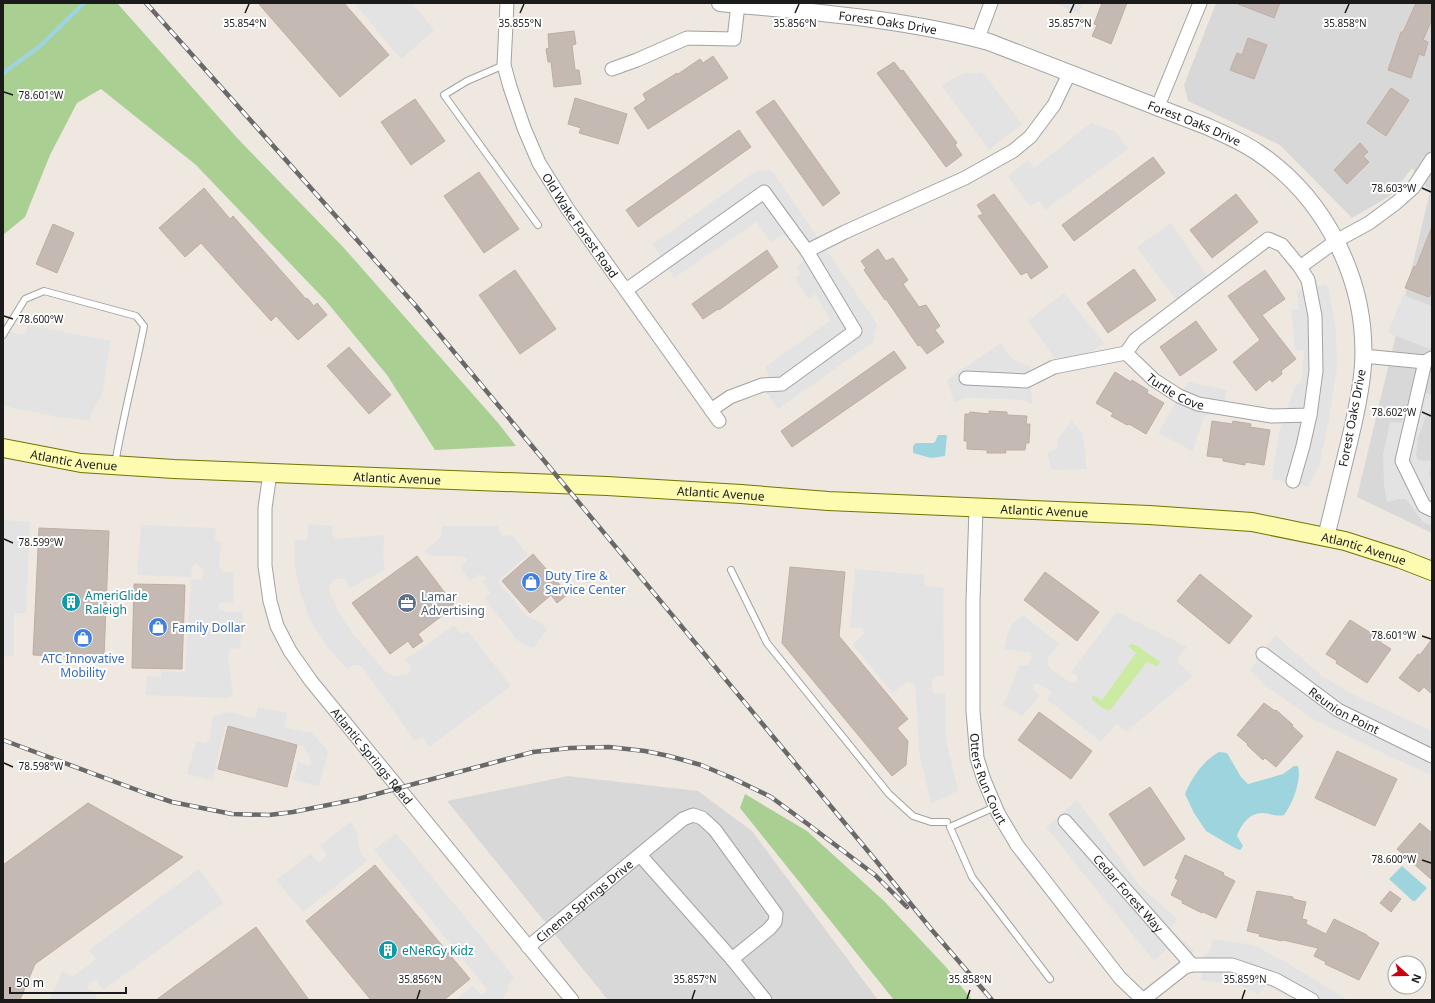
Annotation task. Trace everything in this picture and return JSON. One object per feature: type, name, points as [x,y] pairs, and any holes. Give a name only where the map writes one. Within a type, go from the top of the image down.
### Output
[{"type":"main road","name":"Atlantic Avenue","points":[[3,448],[81,463],[270,473],[607,486],[828,501],[1150,515],[1252,522],[1345,541],[1401,559],[1432,571]]},
{"type":"street","name":"Old Wake Forest Road","points":[[507,3],[504,65],[524,128],[539,163],[567,208],[720,421]]},
{"type":"street","name":"Forest Oaks Drive","points":[[720,3],[804,7],[916,25],[978,38],[1009,48],[1158,106],[1240,141],[1272,162],[1302,191],[1318,212],[1336,241],[1349,272],[1360,315],[1363,356],[1360,393],[1354,424],[1326,536]]},
{"type":"street","points":[[978,38],[991,3]]},
{"type":"street","points":[[1158,106],[1200,3]]},
{"type":"street","points":[[612,69],[637,60],[687,38],[734,39],[738,5]]},
{"type":"street","points":[[807,251],[845,232],[965,178],[1013,151],[1030,137],[1054,105],[1070,72]]},
{"type":"street","points":[[1300,267],[1336,241],[1369,223],[1396,203],[1413,188],[1432,159]]},
{"type":"street","points":[[626,290],[764,192],[807,251],[855,331],[782,384],[762,385],[730,397],[711,410]]},
{"type":"street","points":[[966,378],[1026,381],[1054,366],[1126,353],[1135,340],[1268,239],[1282,245],[1300,267],[1308,280],[1315,316],[1316,371],[1310,415],[1303,446],[1292,481]]},
{"type":"street","name":"Turtle Cove","points":[[1126,353],[1154,380],[1179,396],[1198,404],[1272,416],[1310,415]]},
{"type":"street","points":[[1363,356],[1428,360],[1402,461],[1424,506],[1432,510]]},
{"type":"street","name":"Atlantic Springs Road","points":[[270,473],[264,508],[265,566],[270,601],[290,651],[311,681],[572,1000]]},
{"type":"street","name":"Otters Run Court","points":[[976,508],[973,601],[973,711],[977,758],[984,780],[995,807],[1017,845],[1120,978],[1143,1000]]},
{"type":"street","name":"Reunion Point","points":[[1263,654],[1338,710],[1432,756]]},
{"type":"street","name":"Cinema Springs Drive","points":[[528,947],[683,819],[693,815],[702,818],[715,830],[776,914],[775,922],[769,929],[732,959]]},
{"type":"street","name":"Cedar Forest Way","points":[[1065,821],[1192,965]]},
{"type":"street","name":"Cinema Springs Drive","points":[[640,855],[732,959],[765,1000]]},
{"type":"street","points":[[1143,1000],[1185,967],[1192,965],[1232,965],[1276,980],[1312,1000]]},
{"type":"lane","points":[[504,65],[467,81],[444,95],[538,225]]},
{"type":"lane","points":[[3,335],[25,299],[44,291],[136,316],[144,326],[115,465]]},
{"type":"lane","points":[[731,570],[767,642],[889,794],[913,816],[931,822],[948,822]]},
{"type":"lane","points":[[995,807],[950,827],[972,877],[1050,979]]},
{"type":"shaded area","points":[[354,3],[412,3],[434,30],[401,59]]},
{"type":"shaded area","points":[[1054,3],[1083,3],[1079,14]]},
{"type":"shaded area","points":[[1216,3],[1432,3],[1432,533],[1357,497],[1430,192],[1412,168],[1390,196],[1352,218],[1280,145],[1188,101],[1184,85]]},
{"type":"shaded area","points":[[982,72],[1022,124],[989,150],[942,86],[965,73]]},
{"type":"shaded area","points":[[1091,123],[1115,131],[1128,149],[1045,210],[1039,201],[1030,206],[1008,176],[1028,160],[1034,168]]},
{"type":"shaded area","points":[[770,170],[775,175],[877,324],[873,342],[778,409],[767,393],[768,374],[765,367],[831,320],[815,294],[808,299],[795,278],[800,275],[797,267],[803,261],[789,239],[783,234],[771,242],[756,222],[674,278],[653,244],[756,171]]},
{"type":"shaded area","points":[[1171,223],[1207,277],[1176,300],[1137,247]]},
{"type":"shaded area","points":[[1326,284],[1328,287],[1336,329],[1337,369],[1319,466],[1308,487],[1272,479],[1279,432],[1294,389],[1302,380],[1304,350],[1295,350],[1291,310],[1299,309],[1297,291]]},
{"type":"shaded area","points":[[1064,293],[1104,343],[1093,351],[1073,357],[1055,358],[1028,321]]},
{"type":"shaded area","points":[[1403,295],[1432,306],[1432,343],[1430,349],[1388,333]]},
{"type":"shaded area","points":[[28,325],[111,341],[102,394],[91,413],[90,421],[59,417],[13,408],[3,404],[3,342],[5,331],[25,335]]},
{"type":"shaded area","points":[[1001,343],[1007,353],[1014,360],[1030,366],[1032,404],[1022,400],[981,398],[965,398],[954,402],[947,380]]},
{"type":"shaded area","points":[[1188,382],[1227,390],[1222,415],[1212,414],[1204,417],[1193,451],[1158,433]]},
{"type":"shaded area","points":[[1411,389],[1432,395],[1432,413],[1429,412],[1426,416],[1418,438],[1416,456],[1418,460],[1431,461],[1429,475],[1432,483],[1432,526],[1423,522],[1406,499],[1398,499],[1387,502],[1384,484],[1383,455],[1390,422],[1402,423]]},
{"type":"shaded area","points":[[1072,421],[1083,434],[1087,469],[1052,470],[1047,454],[1056,449],[1058,445],[1057,440]]},
{"type":"shaded area","points":[[3,520],[30,522],[26,613],[14,613],[14,656],[3,657]]},
{"type":"shaded area","points":[[308,524],[333,526],[332,534],[336,539],[384,535],[383,560],[385,570],[349,588],[346,579],[338,579],[333,581],[329,588],[332,598],[342,618],[354,635],[385,671],[394,676],[406,675],[410,672],[411,667],[405,660],[454,625],[462,634],[468,631],[511,686],[429,747],[423,737],[414,740],[363,668],[358,665],[353,665],[347,669],[327,647],[309,618],[300,591],[294,562],[295,540],[306,540],[308,536]]},
{"type":"shaded area","points":[[141,525],[216,528],[216,541],[222,542],[219,558],[220,568],[224,572],[234,572],[233,603],[221,602],[219,609],[222,611],[243,612],[240,649],[234,648],[230,650],[228,655],[233,696],[227,698],[146,695],[147,676],[161,677],[161,671],[185,672],[191,579],[201,580],[204,572],[201,567],[195,563],[192,568],[191,577],[137,575]]},
{"type":"shaded area","points":[[442,526],[498,526],[500,534],[503,536],[512,535],[528,555],[497,581],[527,616],[539,622],[547,629],[534,648],[528,647],[517,640],[484,598],[491,593],[482,581],[486,579],[485,577],[478,575],[470,581],[460,567],[467,561],[467,558],[456,556],[433,556],[424,551],[441,537]]},
{"type":"shaded area","points":[[855,569],[924,575],[925,585],[943,588],[944,676],[934,677],[932,680],[932,691],[934,694],[945,692],[946,739],[958,791],[931,803],[919,751],[915,685],[907,681],[893,693],[853,645],[864,633],[862,628],[850,628]]},
{"type":"shaded area","points":[[1117,612],[1187,647],[1179,657],[1178,662],[1193,676],[1126,732],[1117,723],[1101,742],[1047,699],[1052,692],[1037,683],[1034,684],[1033,689],[1040,695],[1022,716],[1003,705],[1020,665],[1028,665],[1031,659],[1031,653],[1004,649],[1012,624],[1023,615],[1059,644],[1048,658],[1048,664],[1051,669],[1071,683],[1077,682],[1078,679],[1076,675],[1071,672]],"holes":[[[1132,643],[1160,662],[1157,667],[1147,662],[1110,711],[1102,708],[1091,699],[1093,695],[1102,700],[1136,653],[1128,646]]]},
{"type":"shaded area","points":[[1275,635],[1322,676],[1356,696],[1432,731],[1432,775],[1313,719],[1267,687],[1250,670]]},
{"type":"shaded area","points":[[258,707],[288,713],[284,727],[306,732],[310,731],[323,745],[328,752],[319,786],[293,780],[298,762],[309,766],[311,760],[303,746],[226,725],[212,780],[187,774],[196,741],[205,743],[209,740],[213,716],[229,712],[255,719]]},
{"type":"shaded area","points":[[568,776],[698,791],[752,831],[878,1000],[608,1000],[447,801]]},
{"type":"shaded area","points":[[1077,800],[1140,886],[1177,919],[1170,929],[1195,951],[1182,960],[1167,949],[1154,961],[1046,827]]},
{"type":"shaded area","points":[[350,822],[356,829],[360,852],[367,861],[303,912],[276,880],[310,854],[318,862],[323,860],[327,854],[320,846]]},
{"type":"shaded area","points":[[396,833],[515,978],[507,987],[508,990],[502,1000],[456,1000],[473,986],[481,995],[485,993],[487,989],[374,850]]},
{"type":"shaded area","points":[[199,869],[223,903],[103,990],[96,980],[92,981],[87,989],[97,993],[95,1000],[50,1000],[62,971],[72,977],[93,962],[96,959],[89,950]]},
{"type":"shaded area","points":[[1213,939],[1253,945],[1284,961],[1348,1000],[1293,1000],[1266,984],[1259,994],[1242,986],[1201,980],[1203,955],[1209,953]]},
{"type":"green space","points":[[3,3],[117,3],[239,140],[344,248],[499,424],[516,446],[435,450],[387,375],[326,301],[196,165],[101,89],[77,103],[50,155],[25,217],[3,235]]},
{"type":"green space","points":[[1131,643],[1138,646],[1161,662],[1157,667],[1147,662],[1110,711],[1102,708],[1091,699],[1093,695],[1102,700],[1129,648],[1128,646]]},
{"type":"green space","points":[[745,794],[807,831],[884,901],[946,967],[972,1000],[894,1000],[740,808]]},
{"type":"water","points":[[938,435],[947,435],[945,456],[931,458],[913,453],[913,446],[916,443],[933,443]]},
{"type":"water","points":[[1219,752],[1227,753],[1241,777],[1248,784],[1283,774],[1294,766],[1298,766],[1299,778],[1293,799],[1287,811],[1284,815],[1278,816],[1262,813],[1249,817],[1243,824],[1237,836],[1243,846],[1240,850],[1206,831],[1194,813],[1185,794],[1191,782],[1203,765]]},
{"type":"water","points":[[1402,866],[1427,888],[1415,901],[1413,901],[1389,879]]},
{"type":"building","points":[[258,3],[344,3],[389,55],[340,97]]},
{"type":"building","points":[[1102,3],[1127,3],[1111,44],[1092,36],[1097,25],[1094,24]]},
{"type":"building","points":[[1238,3],[1280,3],[1274,18]]},
{"type":"building","points":[[1416,3],[1432,3],[1432,19],[1423,40],[1428,42],[1424,56],[1419,54],[1411,78],[1388,70],[1401,32],[1403,32]]},
{"type":"building","points":[[574,31],[576,44],[572,45],[575,70],[579,70],[581,84],[554,87],[551,62],[548,62],[546,49],[549,48],[548,34]]},
{"type":"building","points":[[1248,38],[1267,45],[1254,79],[1230,70],[1237,53],[1242,55]]},
{"type":"building","points":[[713,56],[728,78],[648,129],[634,108],[646,100],[643,94],[677,73],[678,74],[700,59],[703,63]]},
{"type":"building","points":[[894,62],[901,71],[903,70],[957,143],[955,145],[962,155],[946,167],[877,73]]},
{"type":"building","points":[[1391,88],[1409,100],[1386,136],[1367,123]]},
{"type":"building","points":[[575,98],[627,114],[618,144],[579,133],[581,128],[568,124]]},
{"type":"building","points":[[415,99],[445,141],[411,165],[381,122]]},
{"type":"building","points":[[774,100],[840,193],[823,206],[756,112]]},
{"type":"building","points":[[739,130],[751,147],[638,227],[626,210]]},
{"type":"building","points":[[1360,143],[1368,152],[1363,156],[1369,162],[1347,184],[1334,170]]},
{"type":"building","points":[[1153,157],[1165,173],[1074,241],[1062,225]]},
{"type":"building","points":[[479,172],[519,229],[484,253],[444,196]]},
{"type":"building","points":[[204,188],[230,219],[233,216],[306,299],[307,298],[314,306],[317,303],[327,315],[298,340],[276,316],[271,321],[201,243],[185,257],[159,228]]},
{"type":"building","points":[[994,194],[1048,267],[1031,279],[1027,272],[1021,275],[978,216],[983,214],[977,205]]},
{"type":"building","points":[[1236,194],[1258,222],[1212,258],[1190,230]]},
{"type":"building","points":[[53,224],[74,233],[57,273],[36,264]]},
{"type":"building","points":[[1431,229],[1432,290],[1429,297],[1405,288],[1414,266],[1416,267]]},
{"type":"building","points":[[878,249],[886,261],[893,258],[908,280],[903,284],[919,307],[926,305],[940,326],[935,330],[944,342],[927,354],[920,345],[918,346],[864,270],[866,268],[861,261]]},
{"type":"building","points":[[767,250],[778,267],[719,310],[718,309],[703,319],[692,304]]},
{"type":"building","points":[[1134,269],[1156,300],[1108,333],[1087,303]]},
{"type":"building","points":[[515,270],[556,329],[520,354],[479,295]]},
{"type":"building","points":[[1265,270],[1285,299],[1262,315],[1296,359],[1281,371],[1282,374],[1272,382],[1270,379],[1256,391],[1233,362],[1260,340],[1228,296]]},
{"type":"building","points":[[1196,321],[1217,350],[1180,376],[1160,347]]},
{"type":"building","points":[[349,347],[391,395],[369,414],[327,366]]},
{"type":"building","points":[[894,351],[906,368],[792,447],[781,431]]},
{"type":"building","points":[[1115,372],[1148,390],[1147,393],[1164,403],[1146,434],[1111,416],[1113,413],[1096,403]]},
{"type":"building","points":[[989,411],[1007,412],[1007,415],[1027,416],[1026,424],[1030,424],[1029,443],[1026,443],[1025,450],[1005,450],[1006,453],[987,453],[987,450],[967,449],[967,441],[964,441],[965,414],[969,414],[970,412],[989,414]]},
{"type":"building","points":[[1212,421],[1232,424],[1233,421],[1251,424],[1250,427],[1270,430],[1264,465],[1245,462],[1245,465],[1223,461],[1223,458],[1207,456]]},
{"type":"building","name":"AmeriGlide Raleigh","points":[[39,528],[109,531],[104,658],[33,655]]},
{"type":"building","points":[[533,554],[568,594],[557,603],[551,595],[530,613],[502,581]]},
{"type":"building","points":[[417,556],[455,606],[418,634],[423,641],[413,648],[408,641],[390,654],[352,603]]},
{"type":"building","points":[[790,567],[845,572],[839,636],[908,719],[897,728],[908,741],[906,765],[892,776],[782,643]]},
{"type":"building","points":[[1045,572],[1099,612],[1077,641],[1024,600]]},
{"type":"building","points":[[1200,574],[1252,616],[1229,644],[1177,601]]},
{"type":"building","name":"Family Dollar","points":[[134,584],[185,585],[182,669],[132,668]]},
{"type":"building","points":[[1350,620],[1382,640],[1380,642],[1391,649],[1367,683],[1336,663],[1337,661],[1326,654]]},
{"type":"building","points":[[1432,639],[1432,694],[1424,687],[1419,692],[1399,678]]},
{"type":"building","points":[[1264,703],[1275,711],[1276,710],[1303,736],[1276,767],[1265,758],[1263,760],[1237,735]]},
{"type":"building","points":[[1039,712],[1092,751],[1071,779],[1018,740]]},
{"type":"building","points":[[228,726],[297,745],[287,787],[218,769]]},
{"type":"building","points":[[1337,751],[1397,779],[1375,826],[1315,798]]},
{"type":"building","points":[[1150,787],[1185,839],[1144,866],[1109,814]]},
{"type":"building","points":[[88,803],[183,857],[35,964],[20,1000],[3,1000],[3,865]]},
{"type":"building","points":[[1420,823],[1432,833],[1432,880],[1397,849]]},
{"type":"building","points":[[1185,855],[1224,873],[1223,875],[1235,881],[1216,918],[1182,903],[1183,901],[1171,895],[1178,880],[1175,878]]},
{"type":"building","name":"eNeRGy Kidz","points":[[375,865],[470,979],[444,1000],[371,1000],[306,921]]},
{"type":"building","points":[[1257,891],[1293,897],[1293,899],[1306,902],[1302,919],[1307,920],[1306,924],[1326,934],[1334,919],[1367,935],[1379,943],[1359,980],[1325,964],[1326,962],[1314,956],[1318,948],[1259,936],[1260,934],[1247,931]]},
{"type":"building","points":[[1390,891],[1401,899],[1391,912],[1380,903]]},
{"type":"building","points":[[256,927],[309,1000],[156,1000]]},
{"type":"waterway","points":[[3,73],[39,47],[84,3]]},
{"type":"railway","points":[[146,3],[415,305],[931,929],[992,1000]]},
{"type":"railway","points":[[3,740],[172,802],[232,814],[269,815],[293,812],[358,799],[533,752],[570,748],[609,747],[645,751],[701,765],[771,797],[875,875],[907,907]]},
{"type":"place","name":"Duty Tire & Service Center","points":[[531,582]]},
{"type":"place","name":"AmeriGlide Raleigh","points":[[71,602]]},
{"type":"place","name":"Lamar Advertising","points":[[407,603]]},
{"type":"place","name":"Family Dollar","points":[[158,627]]},
{"type":"place","name":"ATC Innovative Mobility","points":[[83,638]]},
{"type":"place","name":"eNeRGy Kidz","points":[[388,950]]}]
